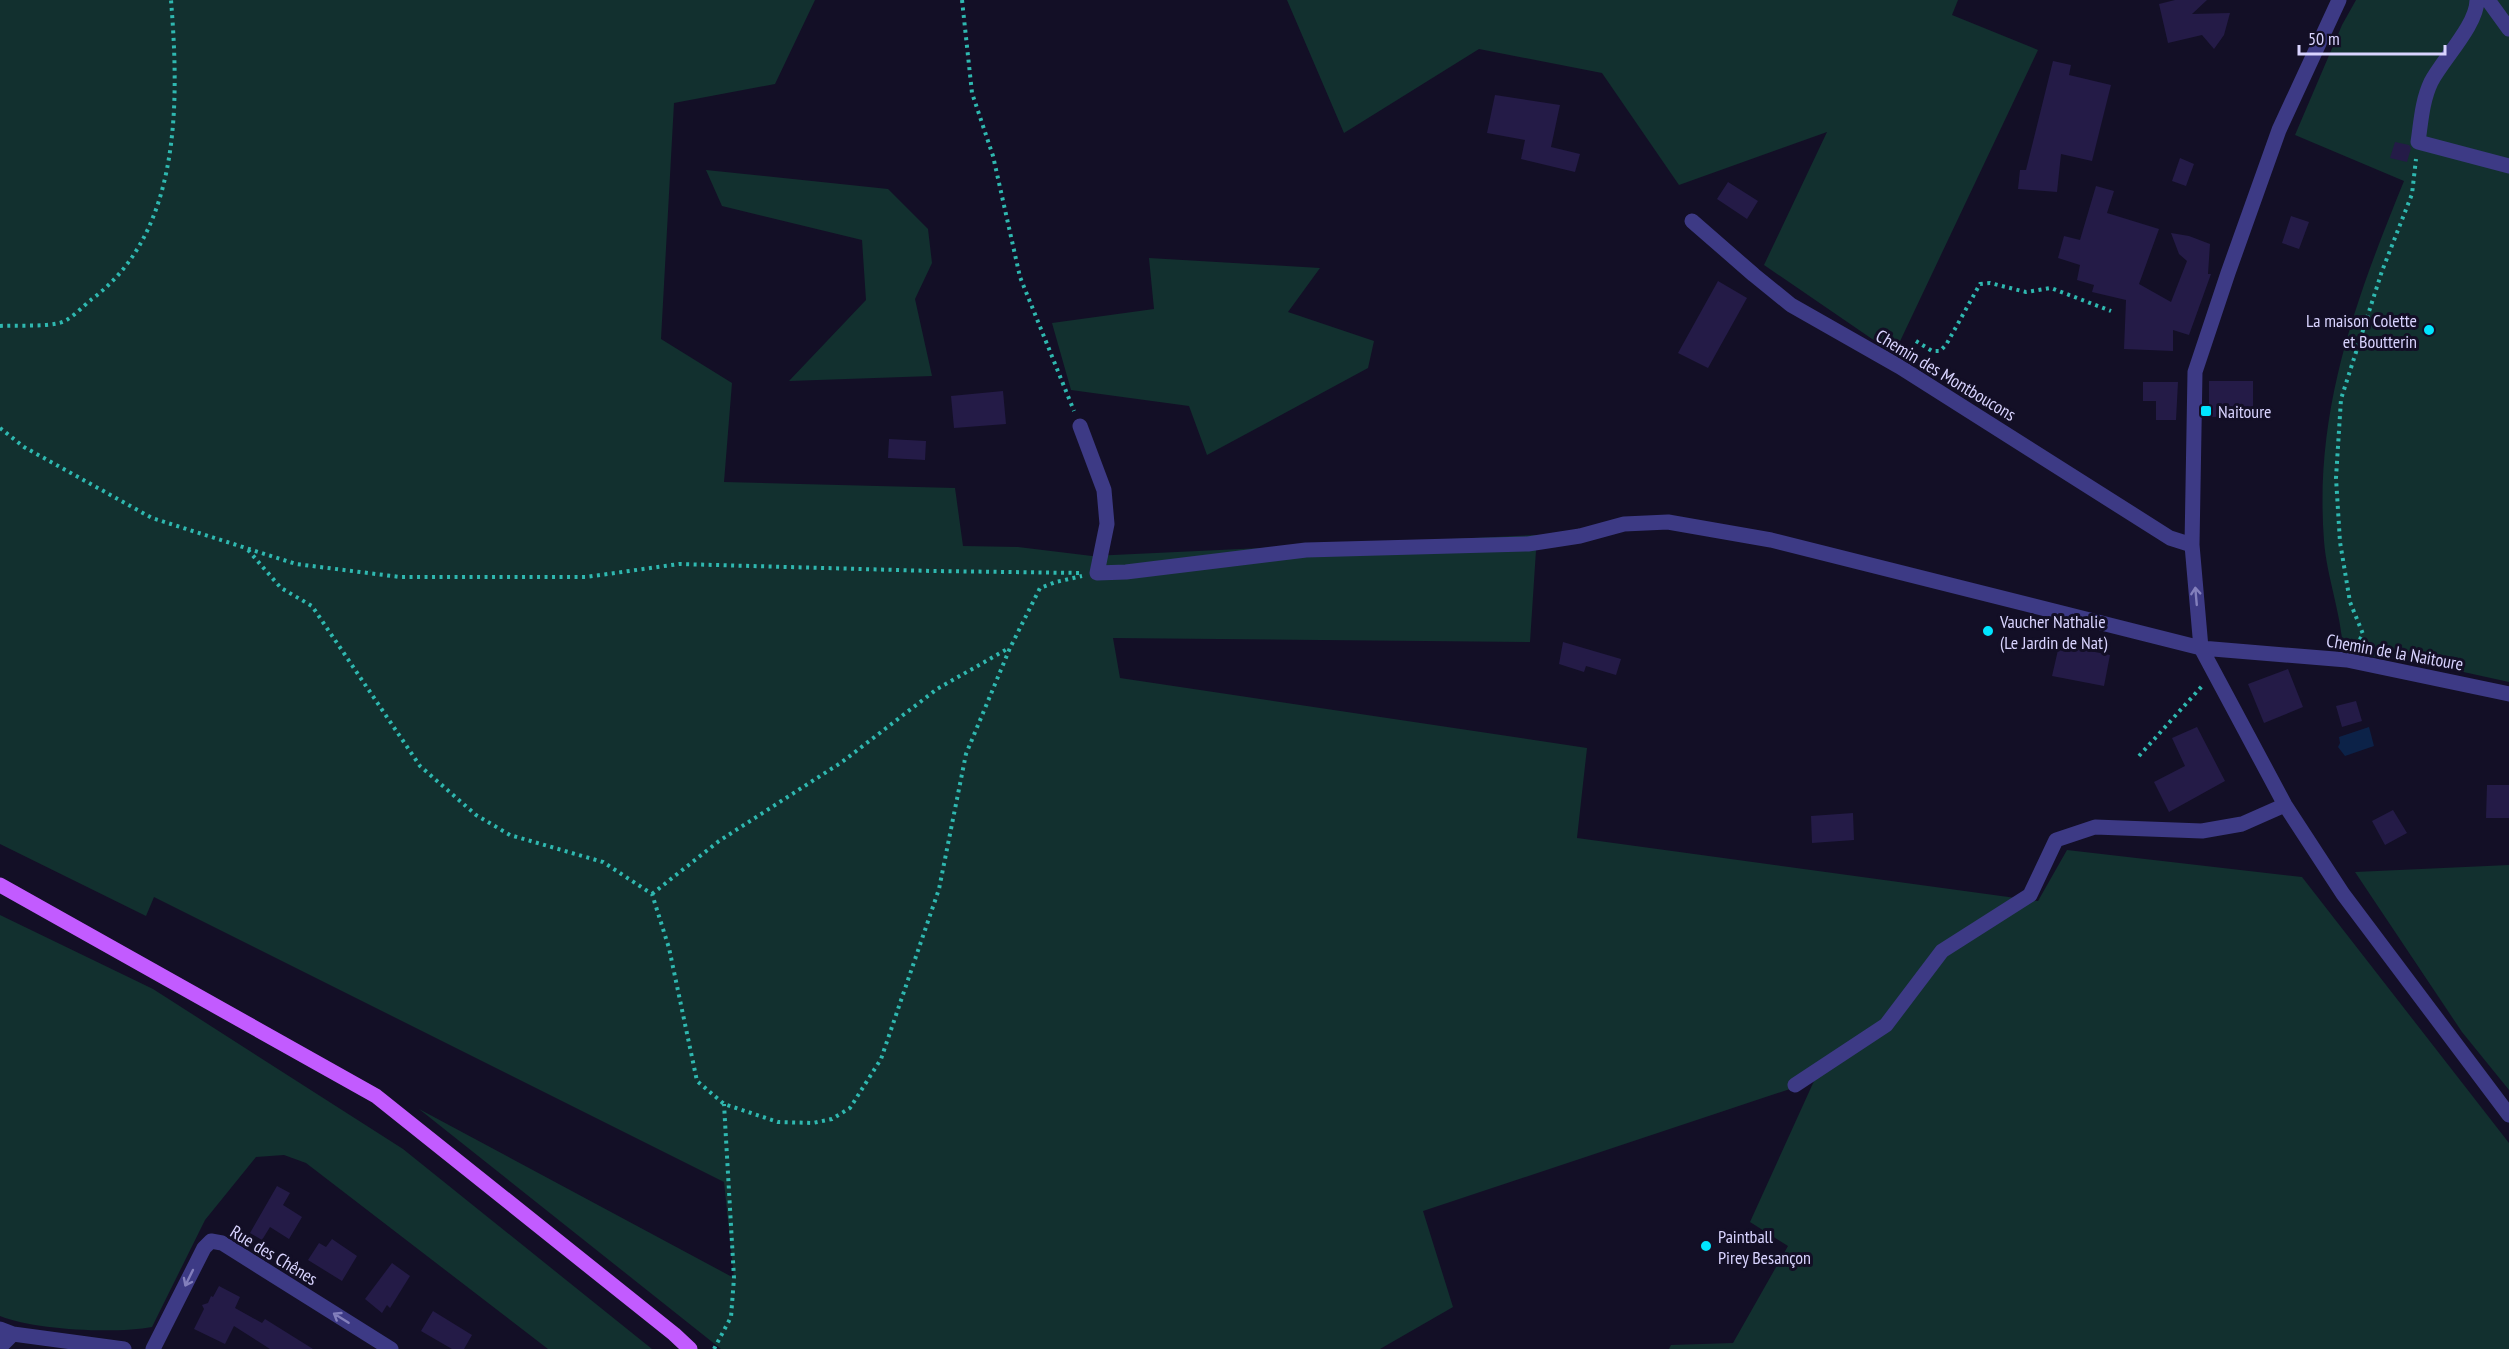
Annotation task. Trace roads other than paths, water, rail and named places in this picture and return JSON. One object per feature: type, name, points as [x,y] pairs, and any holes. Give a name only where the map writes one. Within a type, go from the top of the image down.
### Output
[{"type":"main road","points":[[0,885],[376,1096],[675,1334],[690,1349]]},
{"type":"street","points":[[2339,0],[2279,130],[2195,372],[2192,545],[2201,648],[2285,805],[2343,894],[2509,1115]]},
{"type":"street","points":[[2477,0],[2477,8],[2468,26],[2432,81],[2424,99],[2418,142],[2509,166]]},
{"type":"street","points":[[2488,0],[2509,29]]},
{"type":"street","name":"Chemin des Montboucons","points":[[1692,221],[1791,305],[1900,367],[2170,538],[2192,545]]},
{"type":"street","name":"Chemin de la Naitoure","points":[[1080,426],[1104,490],[1107,524],[1098,573],[1306,550],[1528,544],[1580,536],[1624,524],[1668,522],[1772,540],[2201,648],[2347,660],[2509,694]]},
{"type":"street","points":[[1795,1085],[1886,1025],[1942,951],[2030,895],[2056,840],[2095,827],[2202,831],[2242,824],[2285,805]]},
{"type":"street","name":"Rue des Chênes","points":[[153,1349],[204,1248],[211,1241],[222,1243],[391,1349]]},
{"type":"street","points":[[0,1347],[6,1331],[124,1349]]},
{"type":"water","points":[[2369,727],[2374,746],[2345,756],[2338,747],[2339,737]]},
{"type":"place","name":"La maison Colette et Boutterin","points":[[2429,330]]},
{"type":"place","name":"Naitoure","points":[[2206,411]]},
{"type":"place","name":"Vaucher Nathalie (Le Jardin de Nat)","points":[[1988,631]]},
{"type":"place","name":"Paintball Pirey Besançon","points":[[1706,1246]]}]
